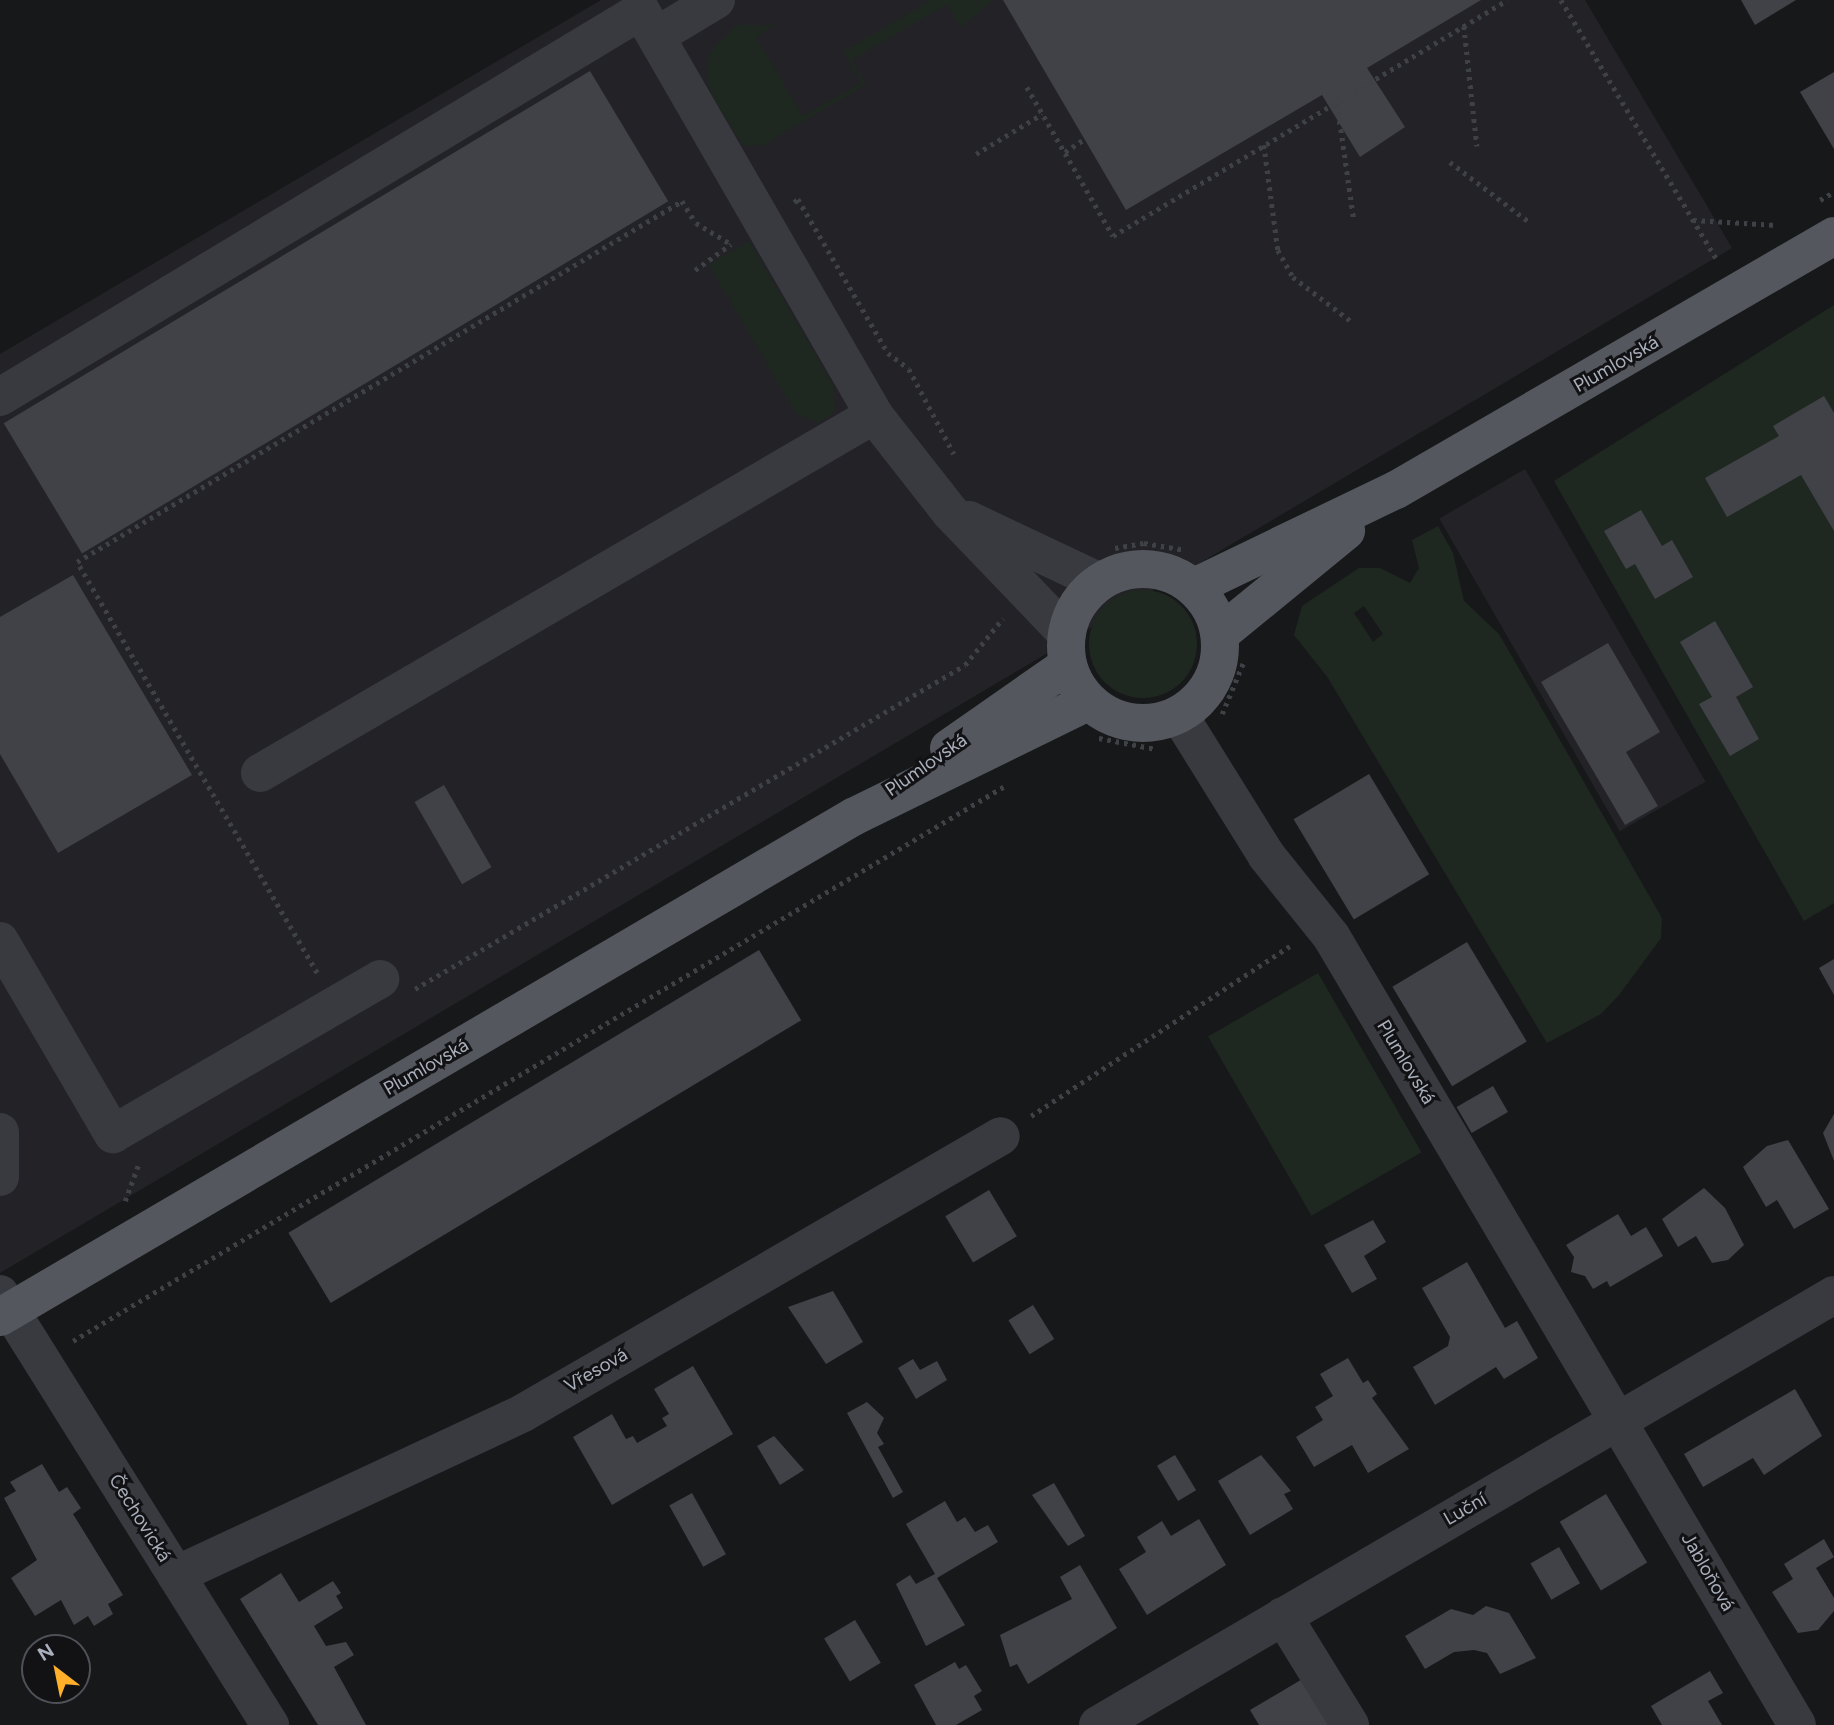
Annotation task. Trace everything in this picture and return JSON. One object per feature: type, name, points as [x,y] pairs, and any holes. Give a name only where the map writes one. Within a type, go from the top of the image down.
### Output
[{"type":"main road","name":"Plumlovská","points":[[1194,587],[1396,490],[1834,236]]},
{"type":"main road","name":"Plumlovská","points":[[1233,643],[1396,490]]},
{"type":"main road","points":[[1149,569],[1194,587],[1233,643],[1212,681],[1179,715],[1131,723],[1089,720],[1067,650],[1084,596],[1100,582],[1149,569]]},
{"type":"main road","name":"Plumlovská","points":[[3,1307],[108,1253],[853,817],[1067,650]]},
{"type":"main road","name":"Plumlovská","points":[[853,817],[1089,720]]},
{"type":"street","points":[[0,397],[649,24],[716,0]]},
{"type":"street","points":[[649,24],[874,415],[950,512],[1067,650]]},
{"type":"street","points":[[260,773],[874,415]]},
{"type":"street","points":[[950,512],[1100,582]]},
{"type":"street","name":"Plumlovská","points":[[1179,715],[1266,855],[1323,924],[1619,1418]]},
{"type":"street","points":[[0,941],[113,1134],[380,979]]},
{"type":"street","points":[[0,1132],[0,1177]]},
{"type":"street","name":"Vřesová","points":[[176,1575],[523,1413],[1001,1136]]},
{"type":"street","name":"Luční","points":[[1098,1725],[1619,1418],[1834,1295]]},
{"type":"street","name":"Čechovická","points":[[3,1307],[50,1375],[270,1725]]},
{"type":"street","name":"Jabloňová","points":[[1619,1418],[1797,1725]]},
{"type":"street","points":[[1283,1616],[1350,1725]]},
{"type":"path","points":[[1027,87],[1113,236],[1507,0]]},
{"type":"path","points":[[1561,0],[1716,258]]},
{"type":"path","points":[[1464,26],[1476,146]]},
{"type":"path","points":[[1335,87],[1340,99],[1354,220]]},
{"type":"path","points":[[976,154],[1042,114]]},
{"type":"path","points":[[1065,152],[1084,139]]},
{"type":"path","points":[[1264,145],[1278,250],[1293,277],[1352,322]]},
{"type":"path","points":[[1450,162],[1528,221]]},
{"type":"path","points":[[335,1003],[77,562],[682,201],[695,223],[731,244]]},
{"type":"path","points":[[1693,220],[1778,225]]},
{"type":"path","points":[[909,369],[958,461]]},
{"type":"path","points":[[1089,720],[1180,761],[1221,736],[1233,643]]},
{"type":"path","points":[[50,1375],[70,1360],[70,1345],[80,1333],[1007,784]]},
{"type":"path","points":[[1001,1136],[1323,924]]},
{"type":"path","points":[[108,1253],[139,1161],[151,1153]]},
{"type":"shaded area","points":[[601,0],[1585,0],[1732,248],[0,1273],[0,354]]},
{"type":"shaded area","points":[[931,0],[994,0],[961,27],[946,5],[852,60],[866,85],[763,145],[744,146],[713,98],[706,77],[710,52],[737,25],[775,25],[756,37],[803,116],[861,83],[843,52]]},
{"type":"shaded area","points":[[749,241],[833,385],[835,411],[819,423],[796,414],[709,265]]},
{"type":"shaded area","points":[[1834,305],[1834,903],[1804,921],[1554,481]]},
{"type":"shaded area","points":[[1525,469],[1706,782],[1620,831],[1439,518]]},
{"type":"shaded area","points":[[1438,526],[1453,553],[1464,601],[1499,634],[1662,918],[1661,938],[1619,995],[1601,1014],[1547,1043],[1328,678],[1294,635],[1302,606],[1359,568],[1380,568],[1410,583],[1419,568],[1412,540]],"holes":[[[1364,606],[1383,634],[1373,642],[1354,613]]]},
{"type":"shaded area","points":[[1143,590],[1164,594],[1182,605],[1193,623],[1197,644],[1193,665],[1182,683],[1164,694],[1143,698],[1122,694],[1104,683],[1093,665],[1089,644],[1093,623],[1104,605],[1122,594]]},
{"type":"shaded area","points":[[1318,973],[1422,1152],[1312,1216],[1208,1036]]},
{"type":"building","points":[[1003,0],[1481,0],[1367,68],[1405,127],[1360,157],[1322,95],[1126,210]]},
{"type":"building","points":[[1741,0],[1796,0],[1755,25]]},
{"type":"building","points":[[590,71],[668,201],[82,554],[4,423]]},
{"type":"building","points":[[1834,72],[1834,149],[1800,92]]},
{"type":"building","points":[[1824,396],[1834,413],[1834,531],[1801,475],[1727,517],[1705,478],[1779,436],[1773,426]]},
{"type":"building","points":[[1641,510],[1662,546],[1672,540],[1693,577],[1655,599],[1635,564],[1626,569],[1604,531]]},
{"type":"building","points":[[73,575],[192,775],[58,853],[0,754],[0,617]]},
{"type":"building","points":[[1715,621],[1753,687],[1736,697],[1759,739],[1730,756],[1699,704],[1712,697],[1680,642]]},
{"type":"building","points":[[1608,643],[1660,732],[1626,752],[1658,806],[1625,825],[1541,682]]},
{"type":"building","points":[[1369,774],[1429,874],[1354,920],[1294,819]]},
{"type":"building","points":[[444,785],[491,867],[462,884],[415,802]]},
{"type":"building","points":[[1467,942],[1527,1041],[1452,1086],[1392,987]]},
{"type":"building","points":[[759,950],[801,1020],[331,1303],[288,1233]]},
{"type":"building","points":[[1834,959],[1834,995],[1819,968]]},
{"type":"building","points":[[1493,1086],[1508,1112],[1472,1133],[1457,1107]]},
{"type":"building","points":[[1834,1114],[1834,1161],[1823,1133]]},
{"type":"building","points":[[1788,1140],[1829,1209],[1794,1229],[1777,1200],[1766,1207],[1743,1167],[1767,1146]]},
{"type":"building","points":[[1704,1188],[1725,1208],[1744,1245],[1728,1260],[1712,1263],[1696,1236],[1678,1247],[1662,1219]]},
{"type":"building","points":[[989,1190],[1017,1236],[973,1263],[945,1216]]},
{"type":"building","points":[[1618,1214],[1631,1236],[1646,1227],[1663,1256],[1610,1287],[1607,1281],[1593,1289],[1585,1276],[1571,1272],[1574,1257],[1566,1245]]},
{"type":"building","points":[[1373,1220],[1386,1242],[1364,1256],[1377,1279],[1352,1293],[1324,1245]]},
{"type":"building","points":[[1467,1262],[1505,1328],[1517,1321],[1538,1358],[1504,1379],[1496,1367],[1435,1405],[1413,1367],[1448,1346],[1450,1337],[1422,1288]]},
{"type":"building","points":[[833,1291],[863,1342],[826,1364],[788,1307]]},
{"type":"building","points":[[1033,1305],[1054,1339],[1030,1354],[1008,1320]]},
{"type":"building","points":[[1348,1358],[1363,1383],[1368,1380],[1377,1394],[1372,1398],[1409,1449],[1368,1473],[1352,1445],[1314,1467],[1296,1437],[1323,1420],[1315,1407],[1333,1396],[1320,1374]]},
{"type":"building","points":[[913,1359],[920,1370],[937,1361],[947,1380],[916,1399],[898,1368]]},
{"type":"building","points":[[693,1366],[733,1434],[612,1505],[573,1437],[612,1414],[626,1439],[633,1436],[637,1443],[667,1426],[662,1418],[669,1414],[654,1389]]},
{"type":"building","points":[[1795,1389],[1822,1436],[1764,1475],[1753,1458],[1703,1487],[1684,1454]]},
{"type":"building","points":[[867,1402],[884,1418],[877,1433],[884,1444],[878,1447],[903,1492],[893,1498],[847,1413]]},
{"type":"building","points":[[774,1436],[804,1470],[780,1485],[757,1446]]},
{"type":"building","points":[[1175,1455],[1196,1490],[1178,1501],[1157,1466]]},
{"type":"building","points":[[1261,1455],[1291,1491],[1284,1494],[1293,1509],[1250,1535],[1218,1481]]},
{"type":"building","points":[[42,1464],[59,1492],[67,1487],[81,1508],[73,1514],[123,1595],[108,1604],[113,1614],[94,1626],[88,1616],[74,1625],[61,1600],[35,1616],[11,1578],[37,1560],[4,1498],[16,1491],[10,1482]]},
{"type":"building","points":[[1054,1483],[1085,1536],[1068,1546],[1032,1495]]},
{"type":"building","points":[[692,1493],[726,1554],[703,1567],[669,1506]]},
{"type":"building","points":[[1606,1494],[1647,1563],[1601,1590],[1560,1522]]},
{"type":"building","points":[[945,1501],[957,1522],[965,1517],[975,1532],[988,1525],[998,1542],[937,1578],[965,1625],[926,1646],[896,1584],[910,1575],[916,1584],[935,1574],[906,1524]]},
{"type":"building","points":[[1199,1519],[1226,1565],[1147,1615],[1119,1569],[1146,1552],[1137,1537],[1162,1521],[1171,1536]]},
{"type":"building","points":[[1824,1539],[1834,1557],[1816,1568],[1834,1598],[1834,1611],[1818,1630],[1798,1633],[1772,1592],[1793,1579],[1784,1564]]},
{"type":"building","points":[[1559,1547],[1580,1583],[1551,1600],[1530,1563]]},
{"type":"building","points":[[1080,1565],[1117,1628],[1028,1684],[1017,1664],[1010,1667],[1000,1635],[1072,1599],[1060,1577]]},
{"type":"building","points":[[281,1573],[299,1602],[333,1581],[341,1593],[336,1596],[343,1608],[314,1626],[326,1646],[346,1642],[354,1655],[334,1667],[366,1725],[318,1725],[240,1599]]},
{"type":"building","points":[[1486,1606],[1509,1613],[1536,1658],[1500,1674],[1487,1653],[1474,1650],[1454,1652],[1425,1669],[1405,1636],[1451,1609],[1473,1615]]},
{"type":"building","points":[[855,1620],[881,1663],[850,1681],[824,1639]]},
{"type":"building","points":[[955,1662],[959,1669],[966,1665],[982,1691],[974,1696],[982,1710],[956,1725],[936,1725],[914,1685]]},
{"type":"building","points":[[1710,1671],[1723,1693],[1708,1701],[1722,1725],[1662,1725],[1651,1706]]},
{"type":"building","points":[[1304,1678],[1330,1725],[1259,1725],[1250,1710]]}]
